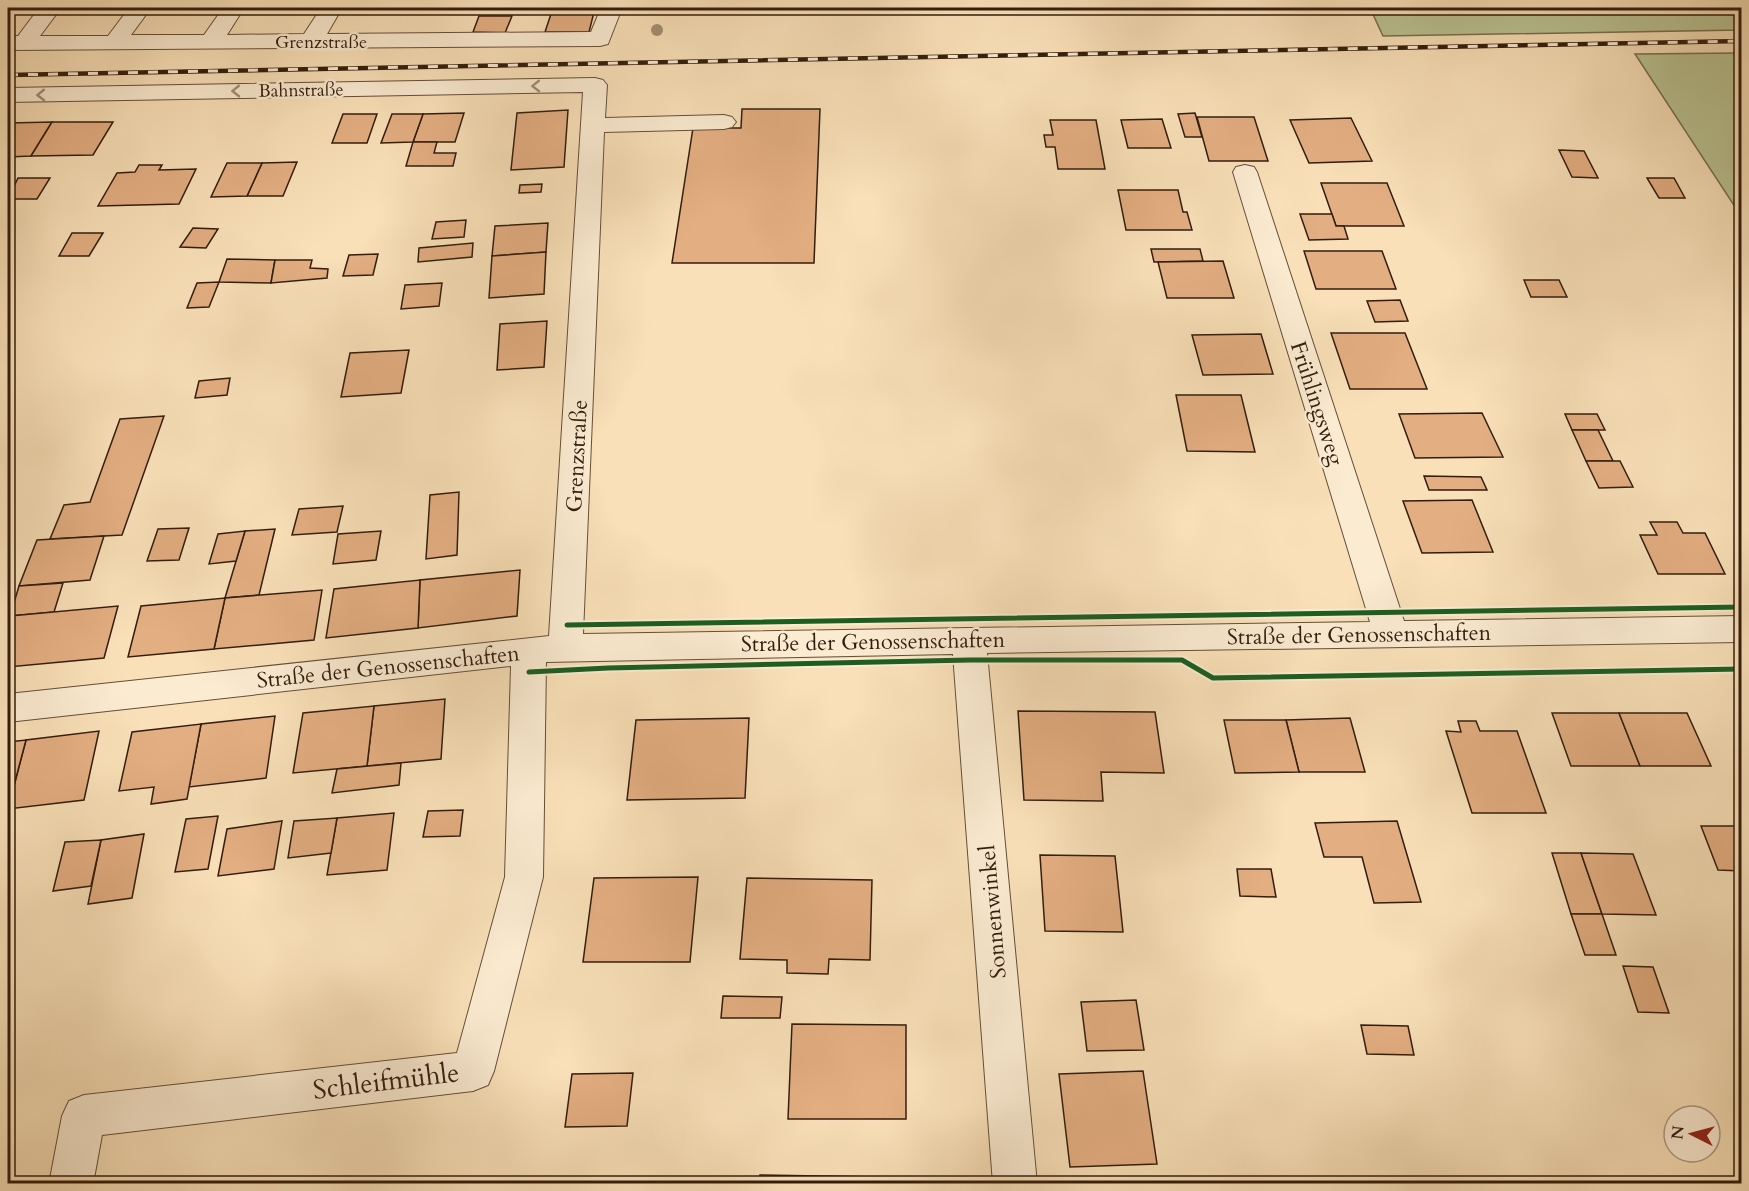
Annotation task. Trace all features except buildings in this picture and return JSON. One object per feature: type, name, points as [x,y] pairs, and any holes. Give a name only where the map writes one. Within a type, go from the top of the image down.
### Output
[{"type":"street","points":[[16,43],[50,8]]},
{"type":"street","points":[[115,42],[140,8]]},
{"type":"street","points":[[211,42],[233,8]]},
{"type":"street","points":[[311,42],[330,8]]},
{"type":"street","name":"Grenzstraße","points":[[16,43],[600,39],[611,8]]},
{"type":"street","points":[[780,8],[876,8]]},
{"type":"street","name":"Grenzstraße","points":[[547,648],[595,85]]},
{"type":"street","name":"Bahnstraße","points":[[8,95],[595,85]]},
{"type":"street","points":[[592,125],[724,122]]},
{"type":"street","name":"Frühlingsweg","points":[[1245,172],[1391,634]]},
{"type":"street","name":"Straße der Genossenschaften","points":[[8,708],[547,648],[1742,629]]},
{"type":"street","name":"Sonnenwinkel","points":[[969,640],[1015,1184]]},
{"type":"street","name":"Schleifmühle","points":[[71,1184],[84,1116],[473,1071],[524,877],[547,648]]},
{"type":"green space","points":[[1370,8],[1741,8],[1741,30],[1383,36]]},
{"type":"green space","points":[[1742,53],[1741,216],[1635,54]]},
{"type":"railway","points":[[8,75],[1742,41]]},
{"type":"cycle path","points":[[567,625],[1742,607]]},
{"type":"cycle path","points":[[529,672],[608,668],[970,660],[1182,660],[1213,678],[1742,669]]}]
